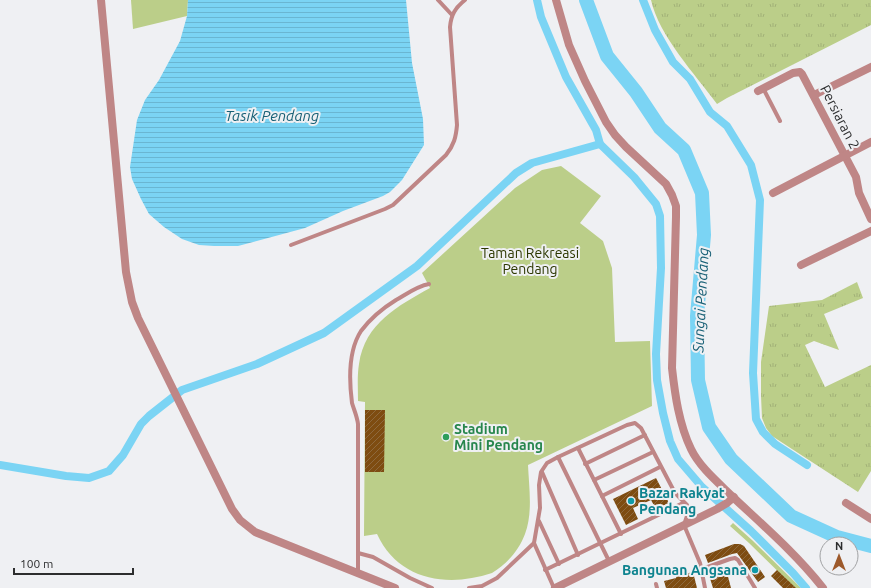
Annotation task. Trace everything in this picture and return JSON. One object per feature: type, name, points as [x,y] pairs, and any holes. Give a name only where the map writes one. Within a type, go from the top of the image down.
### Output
[{"type":"street","points":[[101,0],[128,288],[138,318],[171,387],[232,509],[240,520],[255,532],[395,588]]},
{"type":"street","points":[[556,0],[569,45],[606,122],[626,147],[666,184],[676,206],[672,368],[675,393],[684,430],[695,456],[730,500],[796,556],[823,588]]},
{"type":"street","points":[[814,96],[871,67]]},
{"type":"street","name":"Persiaran 2","points":[[761,90],[793,73],[800,72],[804,76],[856,177],[858,193],[871,219]]},
{"type":"street","points":[[773,192],[871,142]]},
{"type":"street","points":[[801,265],[871,231]]},
{"type":"street","points":[[558,587],[717,509],[730,500]]},
{"type":"street","points":[[846,503],[871,519]]},
{"type":"lane","points":[[438,0],[452,15]]},
{"type":"lane","points":[[292,245],[389,207],[446,155],[452,147],[456,140],[457,125],[450,27],[452,15],[458,6],[465,0]]},
{"type":"lane","points":[[761,90],[780,121]]},
{"type":"lane","points":[[358,573],[358,424],[352,401],[351,372],[353,351],[361,331],[374,317],[388,305],[406,294],[428,284]]},
{"type":"lane","points":[[469,588],[482,586],[497,578],[534,543],[539,520],[539,485],[541,472],[547,463],[627,424],[635,423],[641,428],[660,467],[675,493],[683,503],[687,505],[688,513],[684,525],[702,569],[705,588]]},
{"type":"lane","points":[[585,464],[645,435]]},
{"type":"lane","points":[[578,448],[621,534]]},
{"type":"lane","points":[[594,480],[653,452]]},
{"type":"lane","points":[[558,457],[609,561]]},
{"type":"lane","points":[[602,496],[660,467]]},
{"type":"lane","points":[[541,472],[578,555]]},
{"type":"lane","points":[[545,570],[683,503]]},
{"type":"lane","points":[[539,520],[559,564]]},
{"type":"lane","points":[[534,543],[545,570],[558,587]]},
{"type":"lane","points":[[358,553],[373,557],[410,578],[432,588]]},
{"type":"lane","points":[[702,569],[730,558],[734,558],[738,560],[755,588]]},
{"type":"green space","points":[[131,0],[188,0],[187,16],[133,29]]},
{"type":"green space","points":[[651,0],[871,0],[871,25],[717,104],[670,41],[655,14]]},
{"type":"green space","name":"Taman Rekreasi Pendang","points":[[561,166],[601,196],[580,223],[603,241],[612,268],[615,342],[650,341],[652,406],[528,465],[530,509],[525,534],[516,551],[507,561],[492,573],[475,578],[458,580],[441,579],[411,571],[398,562],[386,549],[377,534],[364,536],[365,402],[358,401],[358,373],[362,350],[368,337],[385,317],[395,309],[430,288],[422,273],[515,188],[542,170]]},
{"type":"green space","points":[[857,282],[863,298],[824,314],[839,350],[814,341],[805,345],[825,387],[871,365],[871,471],[858,492],[772,436],[766,428],[762,418],[761,396],[761,362],[769,306],[822,300]]},
{"type":"green space","points":[[733,523],[801,588],[795,588],[730,526]]},
{"type":"water","name":"Tasik Pendang","points":[[188,0],[406,0],[412,63],[423,119],[424,145],[402,180],[390,192],[383,196],[343,211],[305,228],[238,246],[199,245],[182,239],[164,227],[149,214],[132,179],[130,167],[137,120],[145,100],[159,80],[180,41],[187,16]]},
{"type":"building","points":[[365,410],[385,410],[384,472],[365,472]]},
{"type":"building","name":"Bazar Rakyat Pendang","points":[[656,478],[669,503],[656,509],[651,500],[633,508],[638,519],[626,525],[613,499]]},
{"type":"building","name":"Bangunan Angsana","points":[[734,544],[744,546],[765,577],[758,582],[737,553],[708,563],[705,555]]},
{"type":"building","points":[[718,567],[719,571],[726,569],[731,588],[713,588],[708,572]]},
{"type":"building","points":[[777,570],[796,588],[783,588],[771,576]]},
{"type":"building","points":[[693,572],[697,588],[666,588],[664,581],[676,578],[676,576]]},
{"type":"waterway","points":[[537,0],[541,17],[566,77],[596,130],[600,144],[634,177],[656,204],[660,216],[661,268],[656,354],[657,380],[670,441],[678,459],[702,487],[751,531],[806,588]]},
{"type":"waterway","name":"Sungai Pendang","points":[[586,0],[607,56],[636,92],[660,128],[684,150],[702,193],[704,235],[697,316],[698,380],[709,427],[731,459],[791,516],[837,537],[871,546]]},
{"type":"waterway","points":[[643,0],[655,30],[673,62],[690,79],[710,112],[727,126],[751,165],[760,200],[753,373],[756,419],[763,432],[775,444],[807,465]]},
{"type":"waterway","points":[[0,465],[66,476],[89,478],[109,471],[123,455],[141,424],[182,390],[257,364],[324,333],[417,266],[516,173],[532,163],[600,144]]},
{"type":"place","name":"Stadium Mini Pendang","points":[[446,437]]},
{"type":"place","name":"Bazar Rakyat Pendang","points":[[631,501]]},
{"type":"place","name":"Bangunan Angsana","points":[[755,570]]}]
